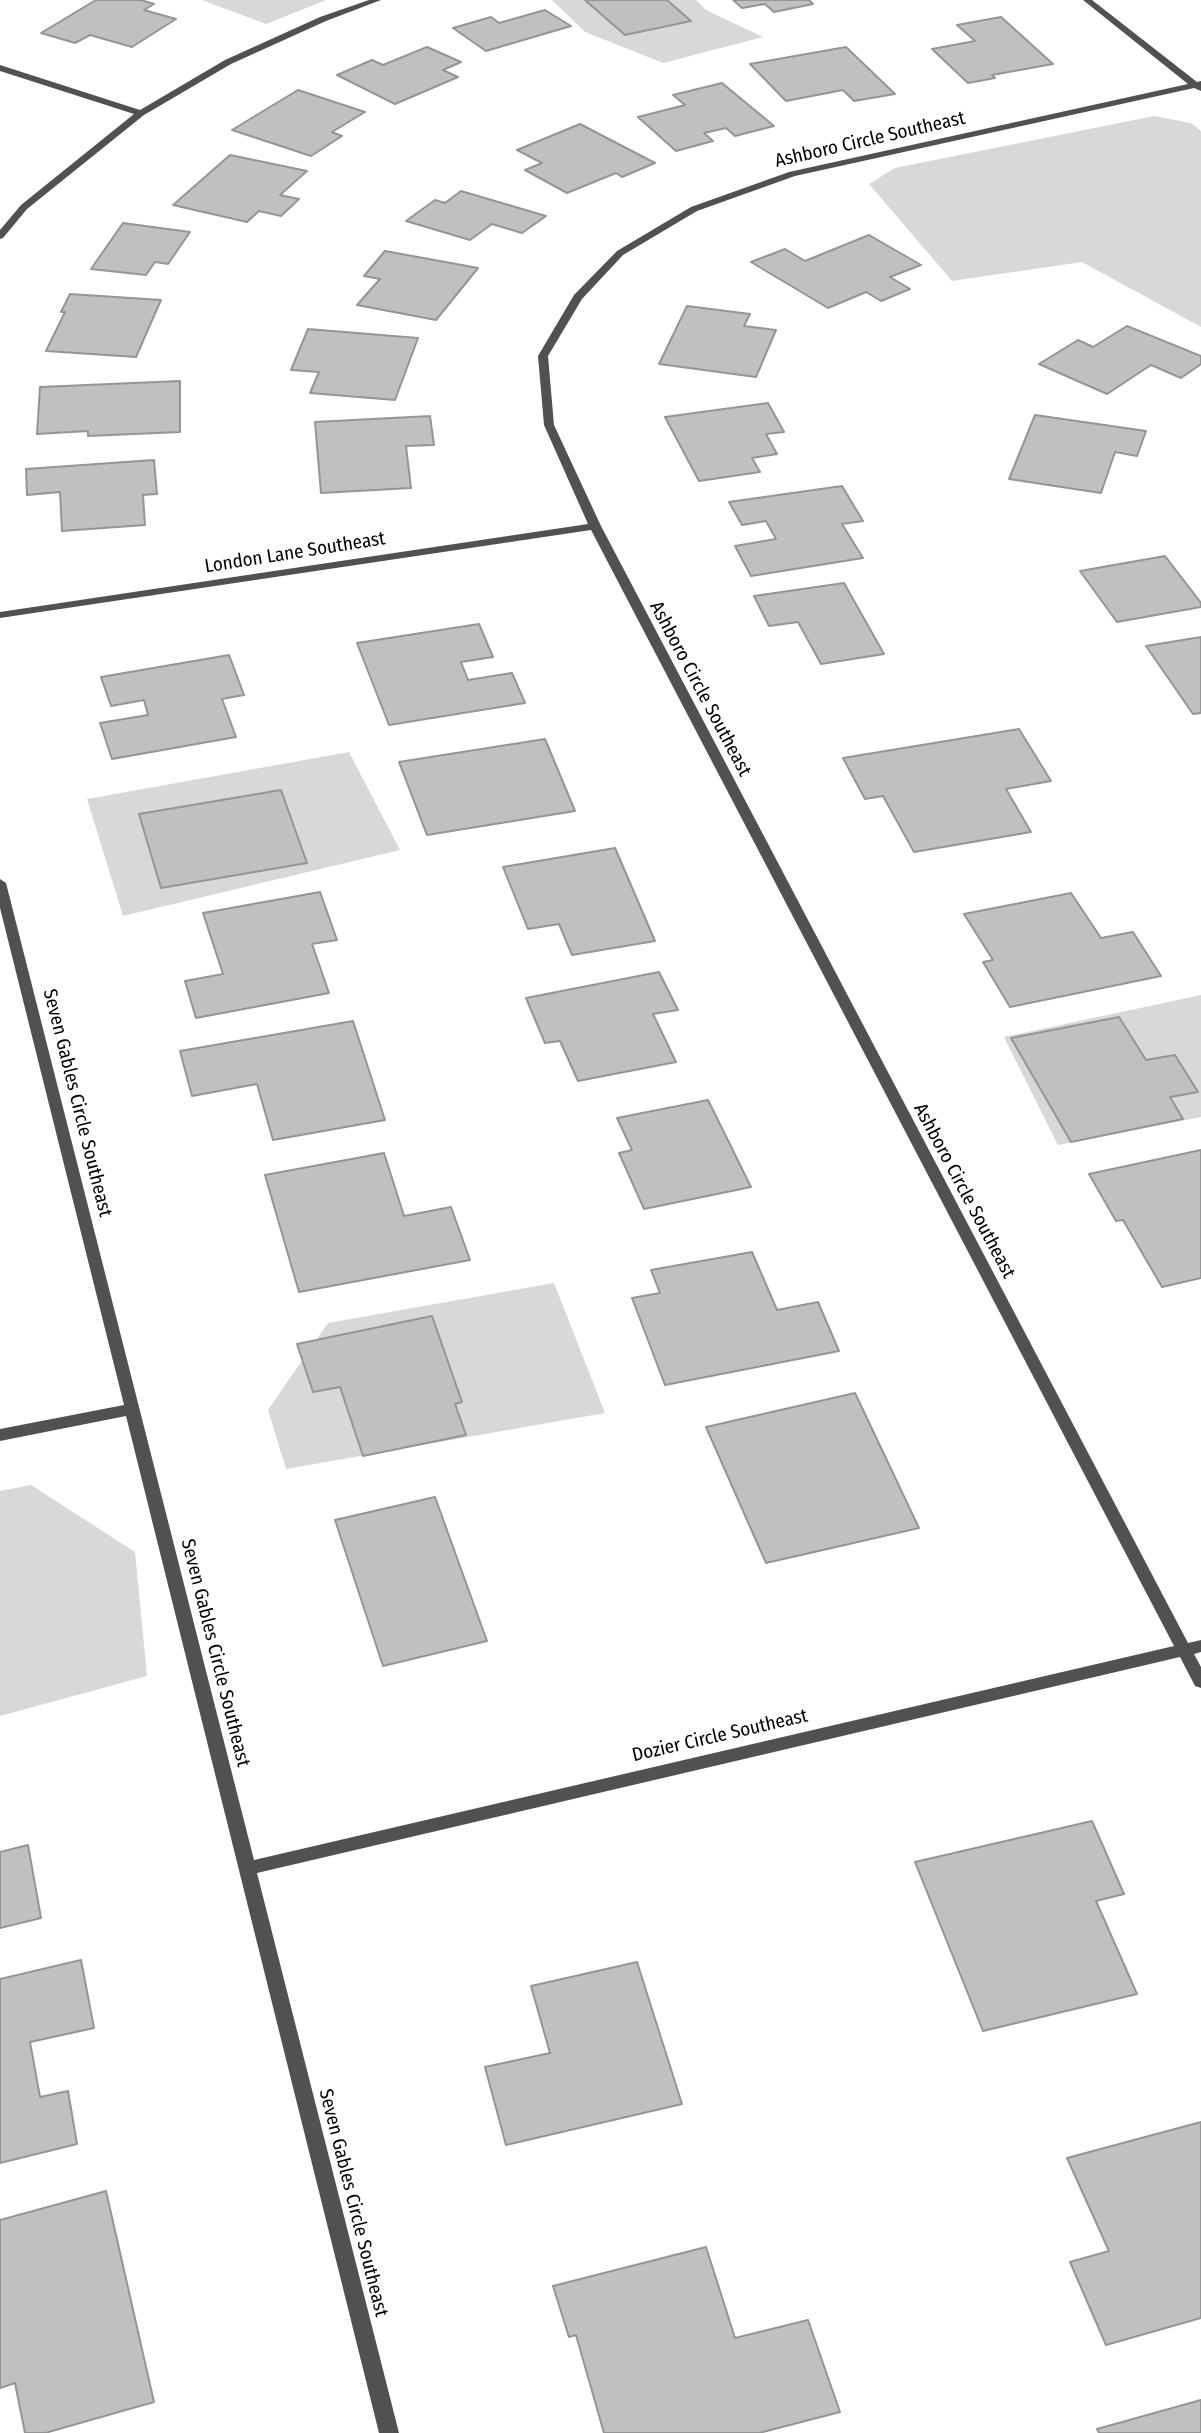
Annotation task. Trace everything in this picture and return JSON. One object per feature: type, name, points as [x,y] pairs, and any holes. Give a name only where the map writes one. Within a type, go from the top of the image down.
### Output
[{"type":"street","points":[[0,236],[24,207],[141,113],[228,62],[323,19],[377,0]]},
{"type":"street","points":[[1087,0],[1199,86]]},
{"type":"street","points":[[0,68],[141,113]]},
{"type":"street","name":"Ashboro Circle Southeast","points":[[1199,86],[792,174],[694,209],[620,253],[578,297],[543,356],[549,425],[595,526],[1193,1648],[1201,1682]]},
{"type":"street","name":"London Lane Southeast","points":[[0,615],[595,526]]},
{"type":"street","name":"Seven Gables Circle Southeast","points":[[0,883],[389,2433]]},
{"type":"street","points":[[0,1435],[132,1409]]},
{"type":"street","name":"Dozier Circle Southeast","points":[[248,1868],[1193,1648]]},
{"type":"shaded area","points":[[202,0],[326,0],[266,24]]},
{"type":"shaded area","points":[[552,0],[696,0],[706,10],[763,37],[663,63],[585,32]]},
{"type":"shaded area","points":[[1154,116],[1191,123],[1201,131],[1201,327],[1082,262],[952,281],[869,184],[895,168]]},
{"type":"shaded area","points":[[349,752],[400,850],[123,916],[87,799]]},
{"type":"shaded area","points":[[1201,995],[1201,1117],[1058,1145],[1004,1037]]},
{"type":"shaded area","points":[[554,1283],[605,1413],[286,1469],[268,1410],[328,1323]]},
{"type":"shaded area","points":[[31,1485],[135,1552],[147,1676],[0,1716],[0,1491]]},
{"type":"building","points":[[96,0],[141,0],[154,4],[144,10],[176,19],[132,47],[90,35],[75,43],[41,33]]},
{"type":"building","points":[[585,0],[667,0],[691,21],[625,35]]},
{"type":"building","points":[[733,0],[809,0],[813,4],[774,12],[765,4],[742,8]]},
{"type":"building","points":[[545,10],[571,26],[486,51],[453,28],[491,17],[499,23]]},
{"type":"building","points":[[1001,17],[1053,64],[992,75],[995,78],[968,83],[932,49],[975,41],[957,25]]},
{"type":"building","points":[[427,47],[461,62],[443,70],[458,77],[395,104],[337,75],[372,60],[383,65]]},
{"type":"building","points":[[846,47],[895,94],[854,101],[843,90],[786,101],[750,64]]},
{"type":"building","points":[[722,83],[774,126],[735,136],[726,128],[704,133],[713,141],[676,151],[638,117],[685,105],[673,95]]},
{"type":"building","points":[[298,90],[365,112],[332,132],[342,136],[311,156],[232,130]]},
{"type":"building","points":[[580,124],[655,163],[622,177],[616,173],[567,193],[525,170],[542,163],[517,150]]},
{"type":"building","points":[[230,155],[307,171],[280,195],[299,199],[281,216],[259,211],[247,222],[173,205]]},
{"type":"building","points":[[461,191],[546,216],[522,233],[492,224],[470,240],[406,221],[435,200],[445,203]]},
{"type":"building","points":[[123,223],[190,232],[168,264],[155,262],[146,275],[91,269]]},
{"type":"building","points":[[869,235],[921,265],[890,277],[910,289],[881,301],[866,292],[828,308],[751,262],[785,249],[805,261]]},
{"type":"building","points":[[385,251],[478,268],[436,320],[357,305],[380,279],[364,276]]},
{"type":"building","points":[[70,294],[161,300],[136,357],[46,351],[65,312],[61,312]]},
{"type":"building","points":[[687,306],[750,314],[744,326],[776,330],[756,377],[659,364]]},
{"type":"building","points":[[1127,326],[1201,356],[1201,364],[1181,378],[1151,365],[1107,394],[1039,364],[1078,340],[1093,347]]},
{"type":"building","points":[[308,329],[418,338],[395,400],[310,393],[319,372],[291,370]]},
{"type":"building","points":[[180,381],[180,432],[88,436],[88,431],[37,434],[40,387]]},
{"type":"building","points":[[768,403],[784,432],[766,434],[777,454],[752,458],[760,472],[699,481],[665,417]]},
{"type":"building","points":[[1035,415],[1146,431],[1137,456],[1115,452],[1101,493],[1009,479]]},
{"type":"building","points":[[430,416],[434,445],[406,446],[411,488],[321,493],[315,422]]},
{"type":"building","points":[[154,460],[157,494],[143,495],[145,525],[62,531],[60,492],[27,495],[26,469]]},
{"type":"building","points":[[842,486],[863,521],[842,524],[863,558],[751,576],[735,546],[776,539],[766,521],[742,525],[729,502]]},
{"type":"building","points":[[1165,556],[1201,603],[1201,607],[1117,622],[1080,571]]},
{"type":"building","points":[[844,583],[884,654],[821,664],[798,622],[769,626],[754,596]]},
{"type":"building","points":[[479,624],[493,657],[461,662],[468,680],[512,673],[525,703],[389,725],[357,643]]},
{"type":"building","points":[[1201,637],[1201,713],[1193,714],[1146,646]]},
{"type":"building","points":[[229,655],[244,695],[222,699],[236,737],[112,759],[100,723],[148,715],[144,700],[111,706],[101,677]]},
{"type":"building","points":[[1019,729],[1051,781],[1006,789],[1031,832],[914,852],[883,796],[865,799],[843,758]]},
{"type":"building","points":[[545,739],[575,811],[427,835],[399,762]]},
{"type":"building","points":[[281,790],[307,863],[161,888],[139,814]]},
{"type":"building","points":[[615,848],[655,941],[572,955],[559,924],[528,929],[503,867]]},
{"type":"building","points":[[320,892],[337,940],[312,944],[329,993],[196,1018],[185,981],[223,974],[203,913]]},
{"type":"building","points":[[1071,893],[1101,938],[1133,932],[1161,976],[1010,1007],[983,962],[993,960],[964,914]]},
{"type":"building","points":[[659,972],[678,1010],[653,1014],[676,1062],[578,1081],[560,1041],[545,1043],[526,998]]},
{"type":"building","points":[[1119,1017],[1146,1060],[1175,1055],[1198,1092],[1170,1097],[1183,1119],[1071,1142],[1011,1038]]},
{"type":"building","points":[[353,1021],[385,1120],[273,1140],[257,1084],[192,1096],[180,1051]]},
{"type":"building","points":[[708,1100],[751,1187],[644,1209],[619,1153],[632,1150],[617,1118]]},
{"type":"building","points":[[1201,1150],[1201,1278],[1162,1287],[1123,1220],[1116,1221],[1089,1174]]},
{"type":"building","points":[[384,1153],[404,1216],[451,1207],[470,1260],[299,1292],[265,1175]]},
{"type":"building","points":[[752,1252],[777,1310],[818,1302],[839,1351],[665,1385],[632,1298],[660,1293],[651,1270]]},
{"type":"building","points":[[432,1316],[462,1402],[455,1404],[466,1435],[363,1456],[340,1387],[313,1392],[297,1344]]},
{"type":"building","points":[[855,1393],[919,1528],[766,1563],[706,1427]]},
{"type":"building","points":[[435,1497],[487,1641],[383,1666],[335,1520]]},
{"type":"building","points":[[1092,1821],[1124,1894],[1096,1901],[1137,1994],[983,2031],[915,1862]]},
{"type":"building","points":[[28,1845],[41,1918],[0,1928],[0,1852]]},
{"type":"building","points":[[81,1960],[94,2028],[30,2042],[40,2097],[68,2091],[77,2144],[0,2163],[0,1979]]},
{"type":"building","points":[[637,1962],[682,2104],[506,2145],[485,2067],[550,2053],[531,1986]]},
{"type":"building","points":[[1201,2122],[1201,2318],[1106,2345],[1070,2262],[1109,2251],[1067,2158]]},
{"type":"building","points":[[106,2191],[154,2402],[45,2433],[25,2433],[15,2383],[0,2388],[0,2220]]},
{"type":"building","points":[[706,2247],[735,2338],[808,2320],[840,2412],[759,2433],[604,2433],[576,2335],[569,2337],[553,2286]]},
{"type":"building","points":[[1201,2400],[1201,2433],[1099,2433],[1097,2429]]}]
